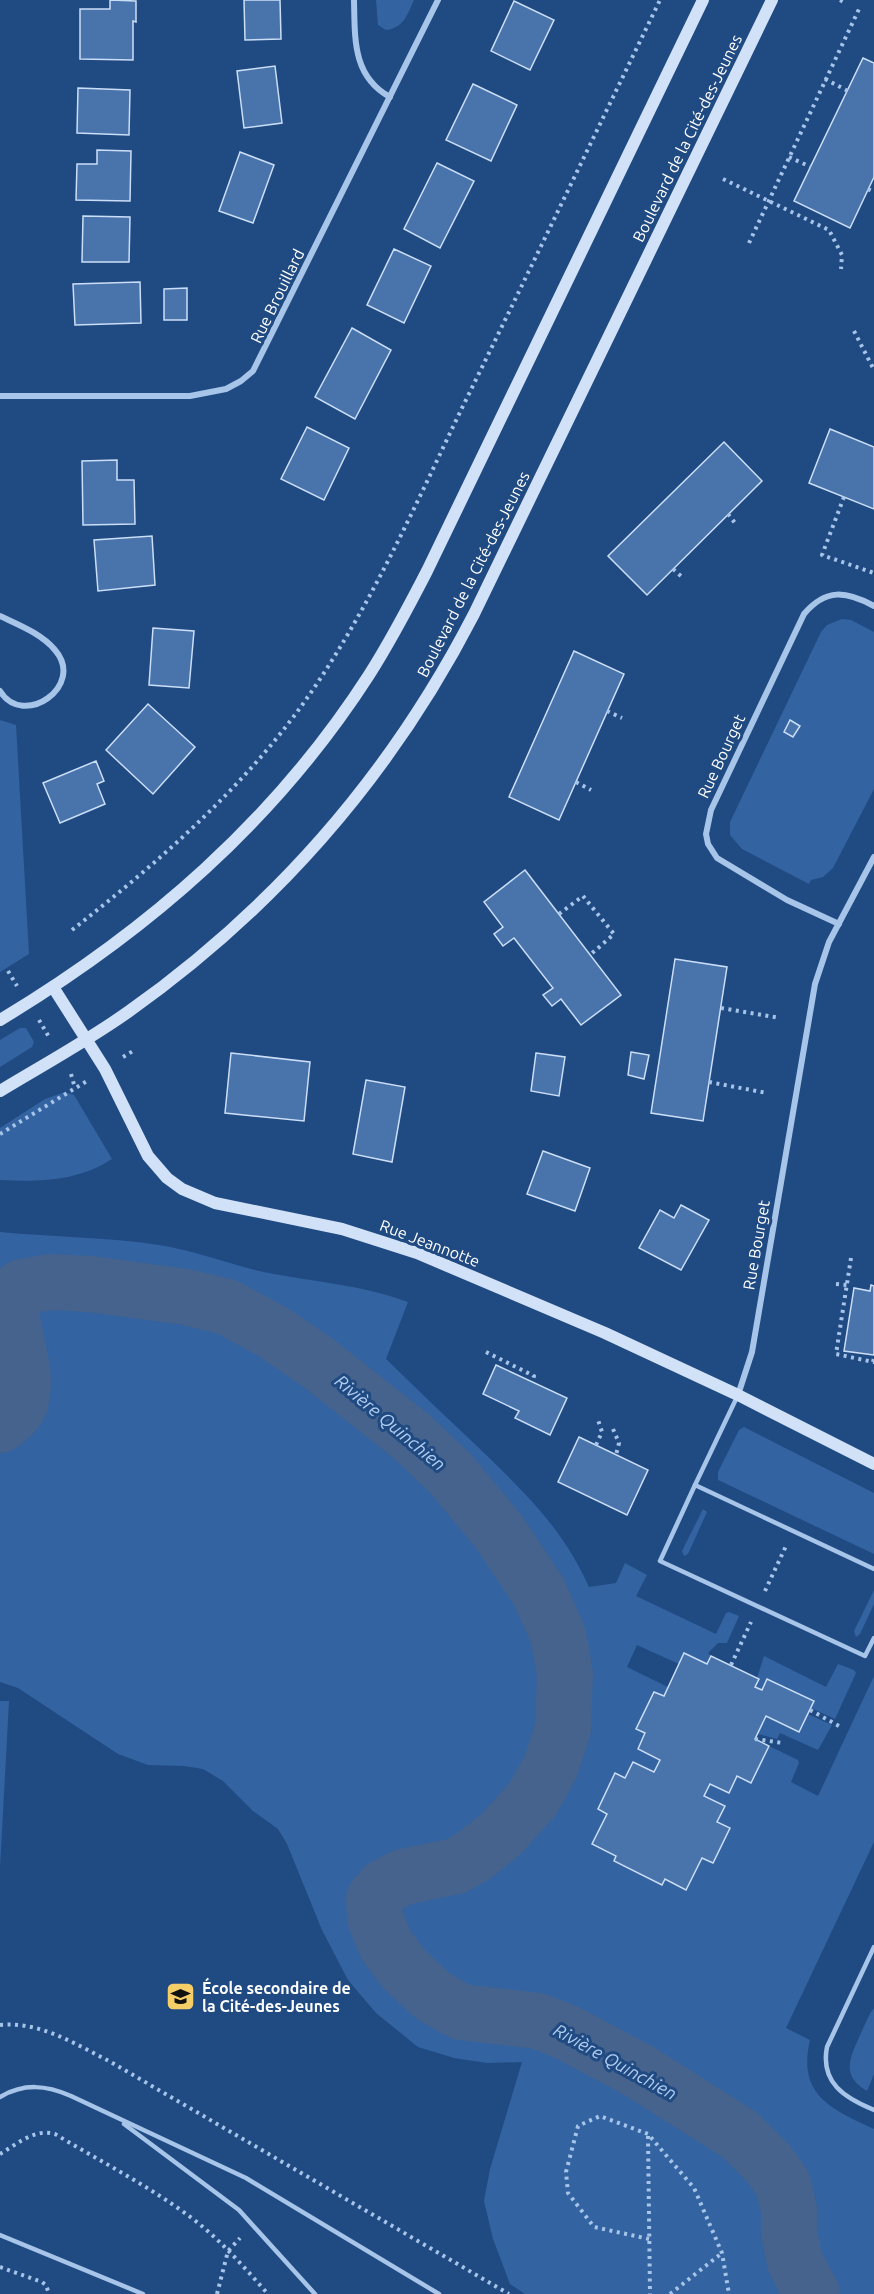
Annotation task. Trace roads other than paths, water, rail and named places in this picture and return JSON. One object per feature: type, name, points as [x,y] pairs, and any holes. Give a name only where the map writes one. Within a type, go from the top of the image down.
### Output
[{"type":"main road","points":[[0,1020],[53,987],[125,936],[183,891],[219,858],[301,768],[370,674],[409,606],[448,528],[702,0]]},
{"type":"main road","name":"Boulevard de la Cité-des-Jeunes","points":[[0,1091],[126,1014],[203,955],[259,906],[348,809],[378,769],[438,682],[489,585],[772,0]]},
{"type":"main road","name":"Rue Jeannotte","points":[[53,987],[105,1069],[148,1156],[167,1178],[182,1189],[215,1203],[342,1229],[417,1253],[605,1333],[738,1395],[874,1464]]},
{"type":"street","points":[[354,0],[357,47],[363,72],[378,90],[390,97]]},
{"type":"street","name":"Rue Brouillard","points":[[0,396],[190,396],[226,389],[254,371],[438,0]]},
{"type":"street","name":"Rue Bourget","points":[[839,924],[787,900],[717,858],[708,844],[707,823],[711,810],[804,614],[820,598],[830,595],[848,595],[874,606]]},
{"type":"street","points":[[0,616],[48,643],[57,651],[64,670],[63,680],[58,690],[49,699],[38,704],[26,706],[10,702],[0,691]]},
{"type":"street","name":"Rue Bourget","points":[[738,1395],[752,1352],[815,984],[821,962],[874,857]]},
{"type":"lane","points":[[738,1395],[660,1561],[865,1656],[874,1638]]},
{"type":"lane","points":[[696,1485],[874,1569]]},
{"type":"lane","points":[[874,1947],[827,2047],[825,2058],[826,2069],[832,2083],[849,2098],[874,2110]]},
{"type":"lane","points":[[0,2097],[19,2088],[33,2086],[46,2087],[71,2096],[246,2178],[439,2294]]},
{"type":"lane","points":[[117,2119],[239,2210],[315,2294]]},
{"type":"lane","points":[[0,2235],[143,2294]]},
{"type":"waterway","name":"Rivière Quinchien","points":[[0,1425],[19,1407],[23,1390],[21,1363],[11,1309],[12,1295],[22,1287],[50,1282],[90,1284],[186,1297],[227,1307],[273,1332],[317,1362],[411,1436],[451,1474],[499,1532],[539,1592],[558,1635],[565,1674],[563,1729],[551,1766],[532,1800],[501,1834],[475,1855],[456,1866],[403,1877],[384,1887],[374,1899],[375,1918],[386,1945],[403,1968],[433,1996],[461,2012],[538,2021],[566,2032],[639,2071],[740,2135],[769,2164],[783,2184],[789,2209],[789,2233],[795,2262],[812,2294]]},
{"type":"place","name":"École secondaire de la Cité-des-Jeunes","points":[[181,1997]]}]
